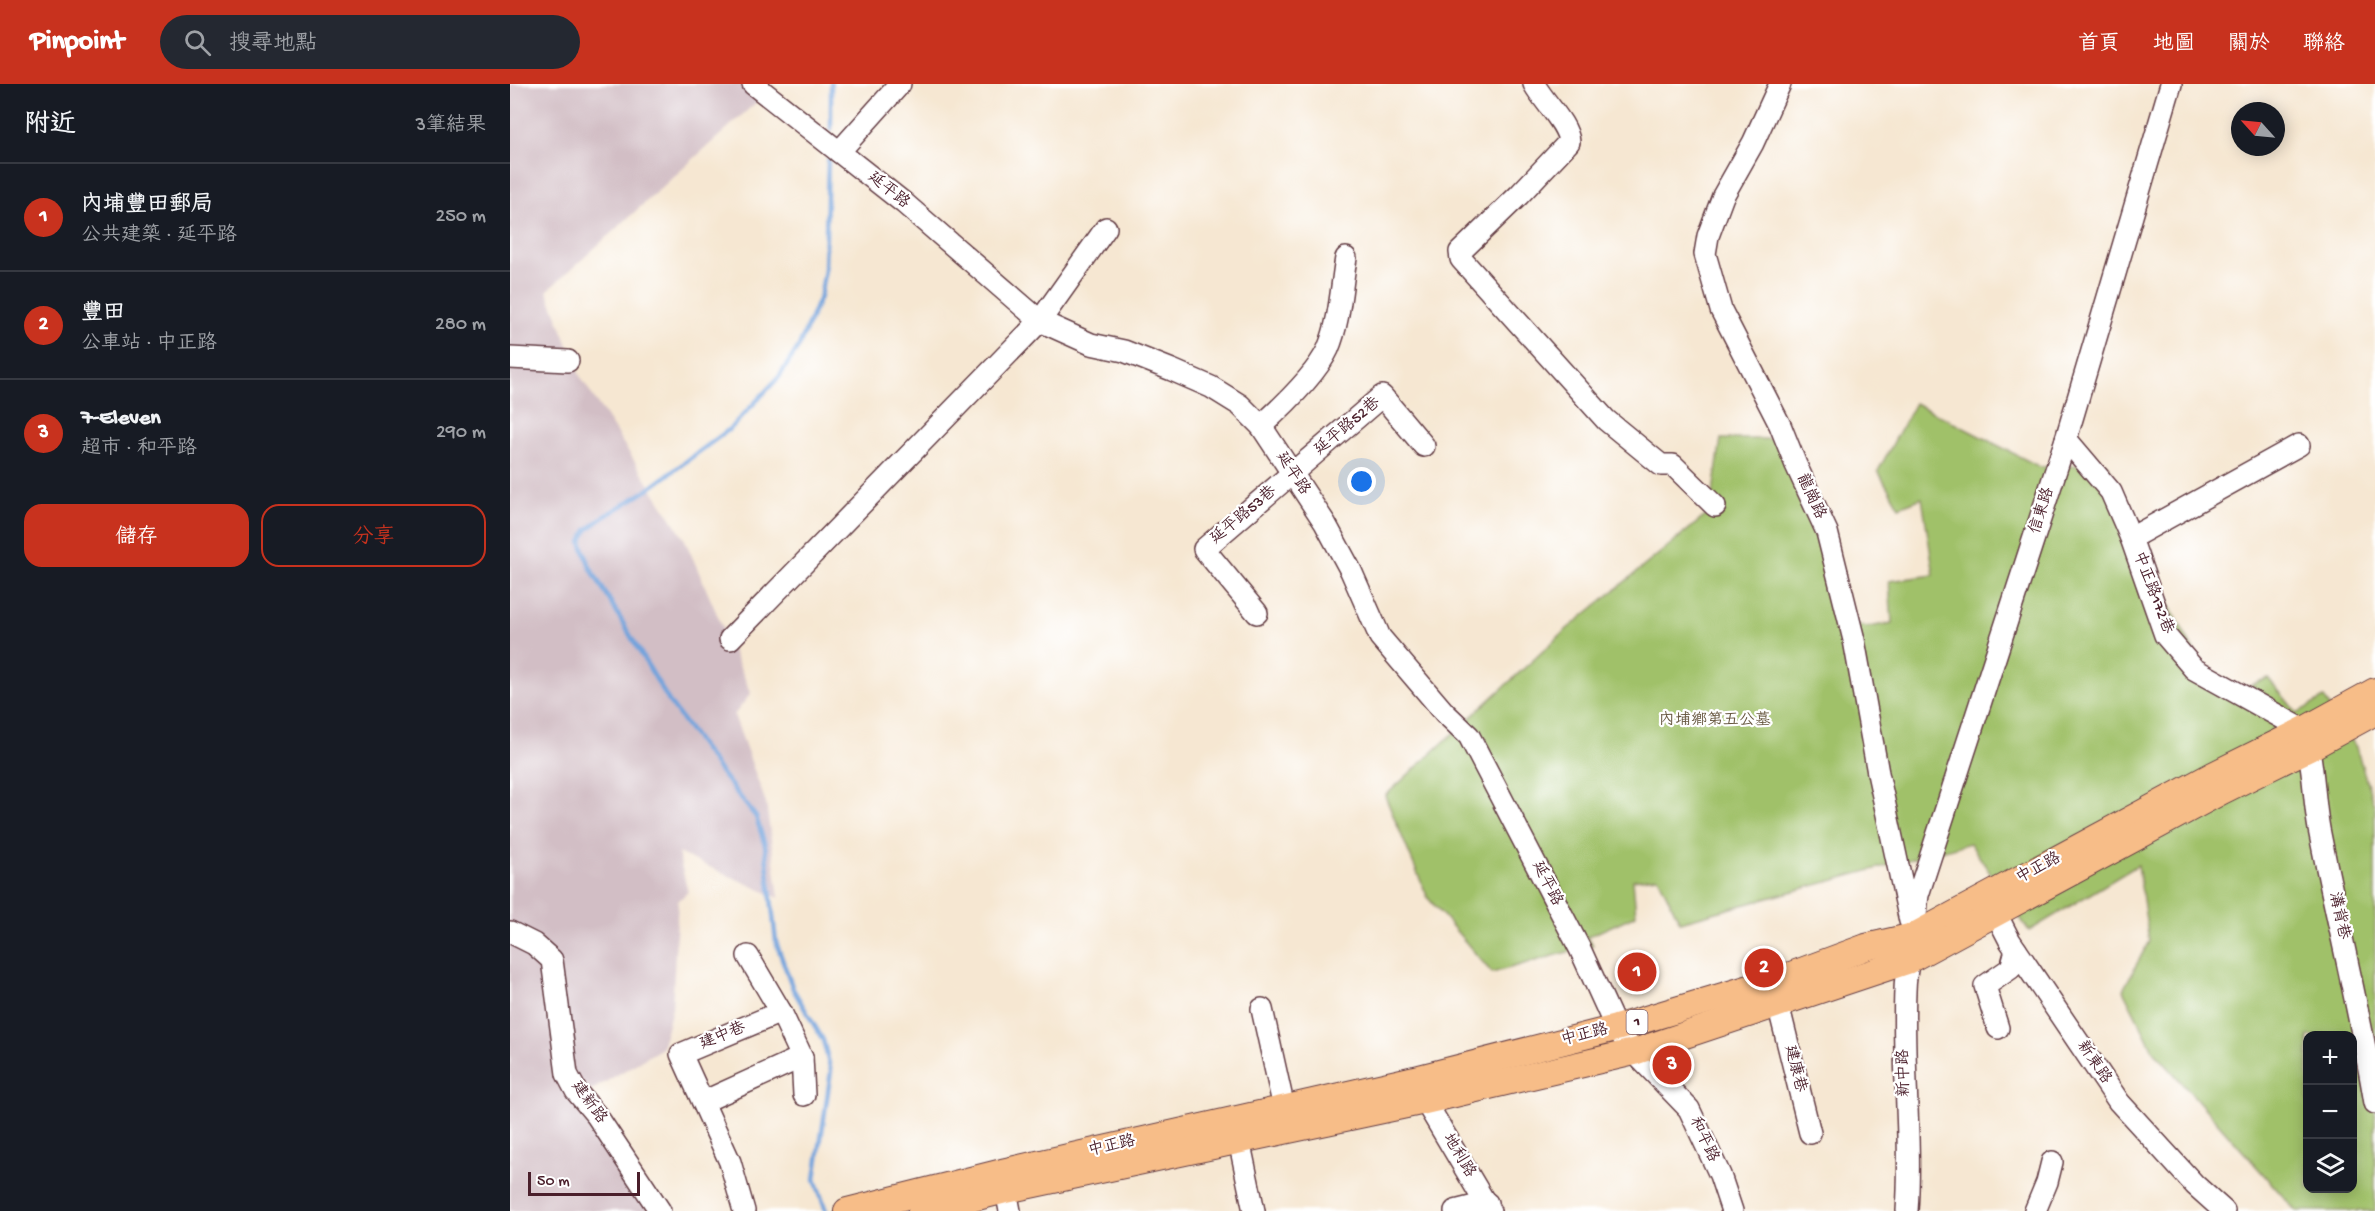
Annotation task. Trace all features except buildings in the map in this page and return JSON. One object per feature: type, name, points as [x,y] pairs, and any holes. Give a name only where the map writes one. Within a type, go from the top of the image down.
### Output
[{"type":"main road","name":"中正路","points":[[2307,739],[2375,691]]},
{"type":"main road","name":"中正路","points":[[921,1211],[1425,1101],[1634,1052],[1907,961],[1991,905],[2213,775],[2375,712]]},
{"type":"main road","name":"中正路","points":[[847,1211],[1006,1191],[1284,1108],[1415,1079],[1616,1028],[1780,979],[1866,947],[1914,936],[1991,905]]},
{"type":"street","name":"延平路","points":[[753,84],[904,203],[1041,321],[1091,344],[1124,351],[1211,387],[1240,405],[1261,426],[1325,523],[1351,571],[1380,637],[1444,712],[1469,736],[1580,949],[1616,1028],[1634,1052]]},
{"type":"street","points":[[839,152],[900,84]]},
{"type":"street","points":[[1534,84],[1568,133],[1569,142],[1460,252],[1461,259],[1606,420],[1661,465],[1673,465],[1715,506]]},
{"type":"street","name":"龍崗路","points":[[1780,84],[1753,143],[1723,196],[1708,236],[1705,254],[1721,310],[1780,425],[1827,532],[1854,640],[1885,807],[1914,936]]},
{"type":"street","name":"信東路","points":[[1914,936],[1918,895],[2066,439],[2171,84]]},
{"type":"street","points":[[730,639],[1041,321],[1106,228]]},
{"type":"street","points":[[1261,426],[1290,399],[1327,351],[1336,322],[1346,258]]},
{"type":"street","points":[[510,358],[568,361]]},
{"type":"street","name":"延平路52巷","points":[[1292,475],[1382,396],[1424,446]]},
{"type":"street","name":"中正路172巷","points":[[2066,439],[2111,492],[2131,538],[2165,635],[2194,669],[2307,739]]},
{"type":"street","points":[[2131,538],[2299,445]]},
{"type":"street","name":"延平路53巷","points":[[1257,613],[1204,549],[1292,475]]},
{"type":"street","name":"溝背巷","points":[[2307,739],[2319,827],[2362,1024],[2375,1103]]},
{"type":"street","name":"新東路","points":[[1991,905],[2016,950],[2119,1102],[2195,1185],[2224,1211]]},
{"type":"street","name":"建新路","points":[[510,932],[534,944],[552,960],[567,1074],[576,1091],[597,1116],[660,1211]]},
{"type":"street","name":"新中路","points":[[1912,1209],[1904,1071],[1907,961],[1914,936]]},
{"type":"street","points":[[1998,1028],[1985,986],[2011,968],[2016,950]]},
{"type":"street","points":[[748,956],[781,1012],[802,1057],[804,1095]]},
{"type":"street","name":"建康巷","points":[[1778,1004],[1810,1133]]},
{"type":"street","points":[[1262,1009],[1284,1108]]},
{"type":"street","name":"建中巷","points":[[744,1211],[730,1162],[681,1054],[781,1012]]},
{"type":"street","name":"和平路","points":[[1634,1052],[1689,1109],[1720,1175],[1732,1211]]},
{"type":"street","points":[[703,1102],[802,1057]]},
{"type":"street","name":"地利路","points":[[1425,1101],[1488,1207]]},
{"type":"street","points":[[1239,1140],[1254,1211]]},
{"type":"street","points":[[2036,1211],[2052,1162]]},
{"type":"street","points":[[1455,1211],[1488,1207]]},
{"type":"shaded area","points":[[510,84],[742,84],[761,98],[547,291],[580,376],[685,540],[751,693],[734,715],[766,803],[779,898],[678,853],[688,892],[678,901],[672,1008],[662,1048],[572,1102],[650,1211],[510,1211]]},
{"type":"green space","name":"內埔鄉第五公墓","points":[[1915,403],[2040,467],[2107,464],[2125,498],[2136,544],[2203,667],[2227,695],[2268,678],[2297,713],[2324,698],[2356,747],[2375,808],[2375,1211],[2296,1211],[2153,1050],[2123,990],[2149,941],[2138,865],[2029,931],[1970,843],[1680,922],[1658,877],[1633,880],[1636,915],[1587,937],[1593,945],[1492,973],[1428,898],[1385,796],[1567,629],[1710,512],[1721,439],[1776,439],[1815,533],[1848,624],[1868,627],[1892,623],[1889,581],[1934,575],[1922,498],[1899,507],[1878,471]]},
{"type":"waterway","points":[[831,84],[831,129]]},
{"type":"waterway","points":[[826,1211],[815,1179],[831,1071],[823,1040],[793,989],[776,942],[765,845],[756,817],[670,703],[590,567],[581,542],[587,530],[605,516],[649,489],[731,428],[779,377],[799,346],[820,297],[825,270],[828,160]]},
{"type":"place","name":"豐田","points":[[1764,968]]},
{"type":"place","name":"內埔豐田郵局","points":[[1637,972]]},
{"type":"place","name":"7-Eleven","points":[[1672,1065]]}]
